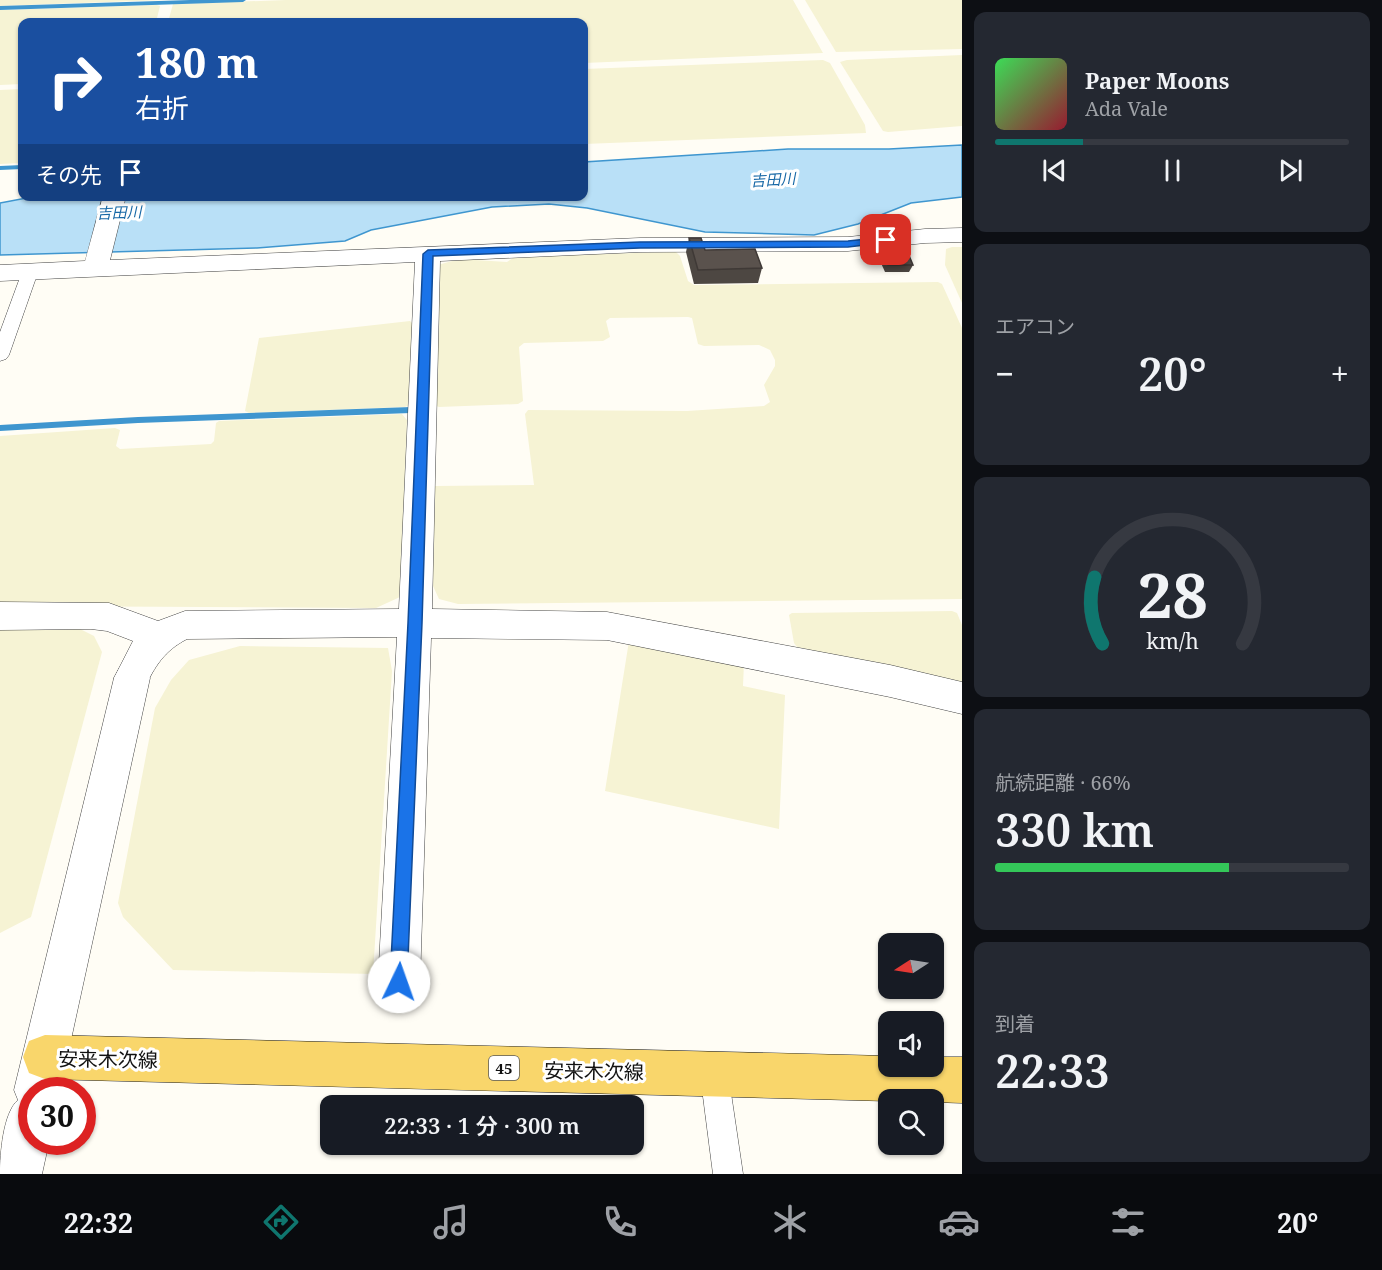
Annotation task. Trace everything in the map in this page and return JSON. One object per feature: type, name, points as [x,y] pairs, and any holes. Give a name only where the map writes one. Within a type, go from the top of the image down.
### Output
[{"type":"main road","name":"安来木次線","points":[[41,1074],[714,1074],[962,1080]]},
{"type":"street","points":[[96,266],[114,201]]},
{"type":"street","points":[[0,273],[96,266],[640,245],[848,244],[925,236],[962,236]]},
{"type":"street","points":[[399,982],[428,254]]},
{"type":"street","points":[[0,616],[91,615],[109,617],[160,637]]},
{"type":"street","points":[[41,1074],[132,678],[143,654],[160,637],[185,625],[198,623],[415,623],[607,626],[879,679],[962,698]]},
{"type":"street","points":[[18,1174],[23,1155]]},
{"type":"lane","points":[[0,355],[30,272]]},
{"type":"lane","points":[[714,1074],[728,1174]]},
{"type":"shaded area","points":[[0,0],[163,0],[0,6]]},
{"type":"shaded area","points":[[286,0],[793,0],[823,53],[588,63],[588,18],[169,18],[173,4]]},
{"type":"shaded area","points":[[805,0],[962,0],[962,49],[836,52]]},
{"type":"shaded area","points":[[160,6],[157,18],[18,18],[18,84],[0,85],[0,10]]},
{"type":"shaded area","points":[[962,55],[962,126],[888,132],[883,131],[840,62],[847,60]]},
{"type":"shaded area","points":[[823,60],[830,63],[865,125],[866,133],[588,144],[588,69]]},
{"type":"shaded area","points":[[18,89],[18,163],[0,164],[0,90]]},
{"type":"shaded area","points":[[962,247],[962,303],[945,265],[946,249]]},
{"type":"shaded area","points":[[676,252],[680,256],[688,281],[694,285],[938,282],[942,284],[962,328],[962,599],[458,604],[439,599],[433,586],[435,486],[534,485],[525,414],[528,410],[687,411],[764,406],[770,402],[764,385],[775,366],[775,360],[770,350],[759,345],[704,346],[698,344],[692,318],[610,318],[606,321],[610,337],[603,341],[524,343],[519,347],[523,401],[518,404],[439,407],[434,405],[438,265],[459,259],[507,262],[516,256]]},
{"type":"shaded area","points":[[410,321],[414,325],[409,405],[249,413],[245,411],[259,338]]},
{"type":"shaded area","points":[[402,414],[407,420],[400,597],[376,608],[0,606],[0,436],[115,428],[120,430],[116,446],[120,449],[211,444],[214,441],[216,423],[219,421]]},
{"type":"shaded area","points":[[952,611],[957,613],[962,625],[962,684],[797,647],[794,643],[789,615],[792,613]]},
{"type":"shaded area","points":[[78,628],[94,636],[102,652],[31,917],[0,933],[0,629]]},
{"type":"shaded area","points":[[629,641],[744,663],[743,686],[785,695],[779,829],[605,791]]},
{"type":"shaded area","points":[[240,646],[388,648],[392,671],[373,974],[173,970],[123,917],[118,903],[155,708],[171,680],[189,660]]},
{"type":"water","name":"吉田川","points":[[962,145],[962,197],[911,203],[858,224],[814,235],[705,232],[587,208],[549,204],[492,207],[371,230],[345,241],[257,248],[0,255],[0,203],[18,200],[588,201],[588,162],[788,149],[889,149]]},
{"type":"building","points":[[689,238],[701,238],[705,250],[755,249],[762,268],[698,270]]},
{"type":"building","points":[[905,246],[913,265],[888,265],[880,247]]},
{"type":"waterway","points":[[0,8],[243,0]]},
{"type":"waterway","points":[[0,168],[18,167]]},
{"type":"waterway","points":[[0,428],[138,420],[411,410]]},
{"type":"route","points":[[399,982],[428,254],[640,245],[848,244],[886,240]]}]
